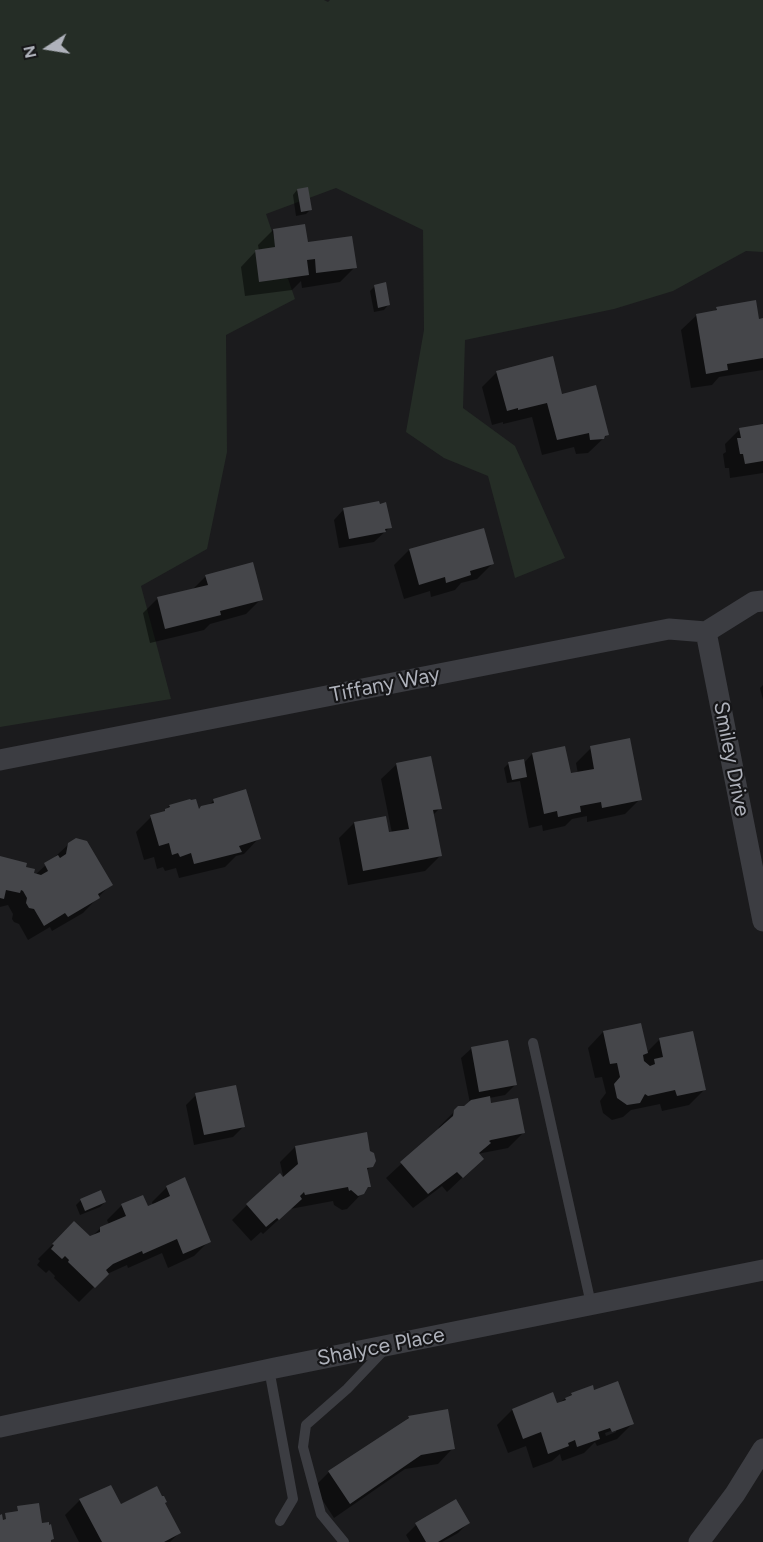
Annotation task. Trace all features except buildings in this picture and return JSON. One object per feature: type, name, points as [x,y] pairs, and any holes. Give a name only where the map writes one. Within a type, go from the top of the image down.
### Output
[{"type":"street","points":[[706,632],[754,602],[763,601]]},
{"type":"street","name":"Tiffany Way","points":[[0,760],[669,629],[706,632]]},
{"type":"street","name":"Smiley Drive","points":[[706,632],[763,921]]},
{"type":"street","name":"Shalyce Place","points":[[0,1427],[763,1270]]},
{"type":"street","points":[[699,1542],[735,1494],[763,1449]]},
{"type":"lane","points":[[533,1043],[591,1305]]},
{"type":"lane","points":[[344,1542],[321,1514],[303,1447],[306,1425],[347,1389],[390,1345]]},
{"type":"lane","points":[[269,1370],[293,1499],[280,1521]]},
{"type":"shaded area","points":[[0,0],[324,0],[328,2],[330,0],[763,0],[763,252],[746,251],[673,291],[614,309],[465,340],[463,408],[515,446],[565,558],[515,578],[488,476],[444,458],[406,432],[424,330],[423,230],[336,188],[266,214],[295,299],[226,335],[227,452],[207,549],[141,586],[171,699],[0,727]]}]
